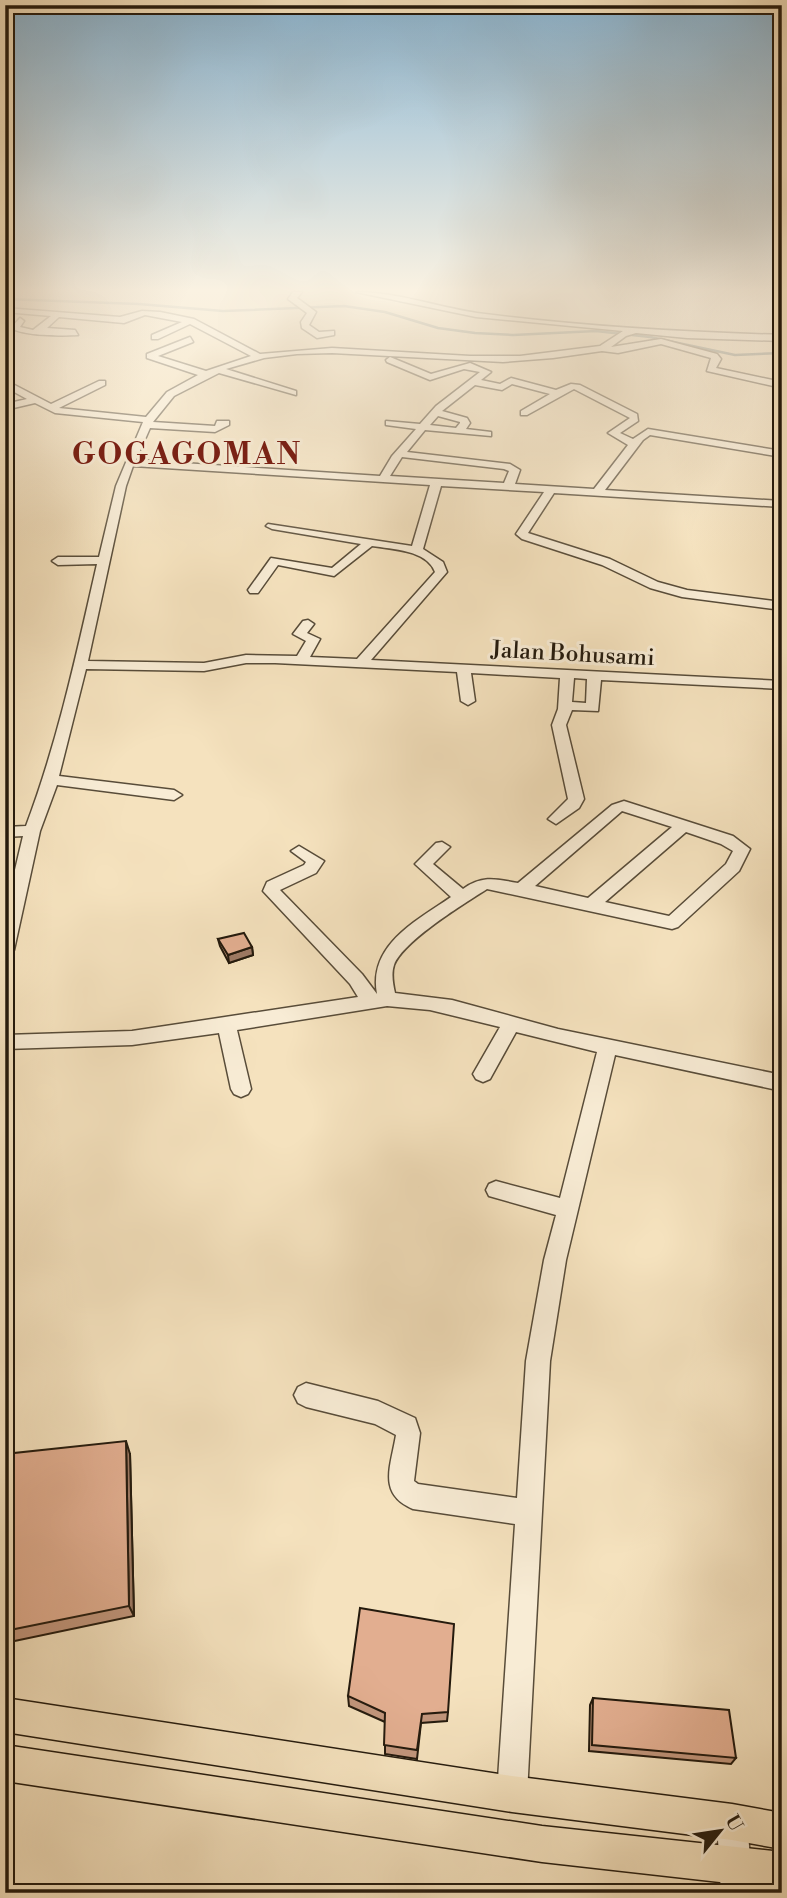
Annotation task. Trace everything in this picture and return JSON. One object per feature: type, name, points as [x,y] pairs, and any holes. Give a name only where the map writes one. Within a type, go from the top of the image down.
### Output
[{"type":"main road","points":[[5,1714],[512,1794],[732,1822],[782,1831]]},
{"type":"main road","points":[[5,1763],[542,1844],[736,1879],[782,1871]]},
{"type":"street","points":[[5,950],[32,831],[51,780],[68,719],[129,463],[149,423],[168,395],[193,381]]},
{"type":"street","points":[[253,381],[293,393]]},
{"type":"street","points":[[762,381],[782,385]]},
{"type":"street","points":[[383,479],[400,454],[436,412],[475,382],[502,387],[514,382],[558,393]]},
{"type":"street","points":[[5,383],[51,408],[149,423],[215,429],[220,428],[220,423],[226,423]]},
{"type":"street","points":[[71,383],[88,390]]},
{"type":"street","points":[[51,408],[102,383]]},
{"type":"street","points":[[524,412],[567,387],[578,387],[588,395],[634,416],[632,422],[613,433],[634,444]]},
{"type":"street","points":[[5,407],[35,400]]},
{"type":"street","points":[[436,412],[464,420],[465,423],[459,431]]},
{"type":"street","points":[[389,423],[487,434]]},
{"type":"street","points":[[596,494],[634,444],[643,434],[649,432],[782,454]]},
{"type":"street","points":[[400,454],[506,466],[515,470],[508,488]]},
{"type":"street","points":[[129,463],[782,504]]},
{"type":"street","points":[[417,550],[436,483]]},
{"type":"street","points":[[550,491],[523,534],[526,537],[606,562],[642,580],[678,592],[713,599],[782,606]]},
{"type":"street","points":[[272,526],[417,550],[439,565],[442,572],[362,662]]},
{"type":"street","points":[[254,590],[275,561],[334,572],[369,543]]},
{"type":"street","points":[[58,561],[104,560]]},
{"type":"street","points":[[301,661],[313,639],[299,634],[308,624]]},
{"type":"street","name":"Jalan Bohusami","points":[[80,665],[204,667],[246,659],[362,662],[782,685]]},
{"type":"street","points":[[463,668],[468,701]]},
{"type":"street","points":[[556,819],[574,805],[576,799],[560,729],[567,674]]},
{"type":"street","points":[[565,705],[593,708],[594,675]]},
{"type":"street","points":[[51,780],[174,795]]},
{"type":"street","points":[[379,1000],[385,964],[405,940],[486,883],[672,923],[733,867],[742,849],[735,843],[631,807],[617,808],[521,889]]},
{"type":"street","points":[[591,905],[685,825]]},
{"type":"street","points":[[5,832],[32,831]]},
{"type":"street","points":[[442,847],[424,864],[463,898]]},
{"type":"street","points":[[299,851],[316,862],[310,869],[273,886],[271,891],[379,1000]]},
{"type":"street","points":[[5,1042],[132,1038],[227,1026],[379,1000],[420,1000],[608,1047],[782,1083]]},
{"type":"street","points":[[483,1074],[511,1024]]},
{"type":"street","points":[[227,1026],[241,1089]]},
{"type":"street","points":[[512,1794],[538,1361],[545,1307],[608,1047]]},
{"type":"street","points":[[496,1190],[567,1209]]},
{"type":"street","points":[[306,1395],[378,1413],[406,1427],[408,1433],[401,1486],[413,1496],[529,1513]]},
{"type":"street","points":[[732,1822],[736,1879]]},
{"type":"building","points":[[244,933],[252,947],[228,955],[218,939]]},
{"type":"building","points":[[126,1441],[129,1606],[5,1631],[5,1454]]},
{"type":"building","points":[[360,1608],[454,1624],[448,1712],[422,1714],[417,1750],[384,1745],[385,1713],[348,1696]]},
{"type":"building","points":[[593,1698],[729,1710],[736,1758],[592,1745]]},
{"type":"district","name":"GOGAGOMAN","points":[[187,454]]}]
